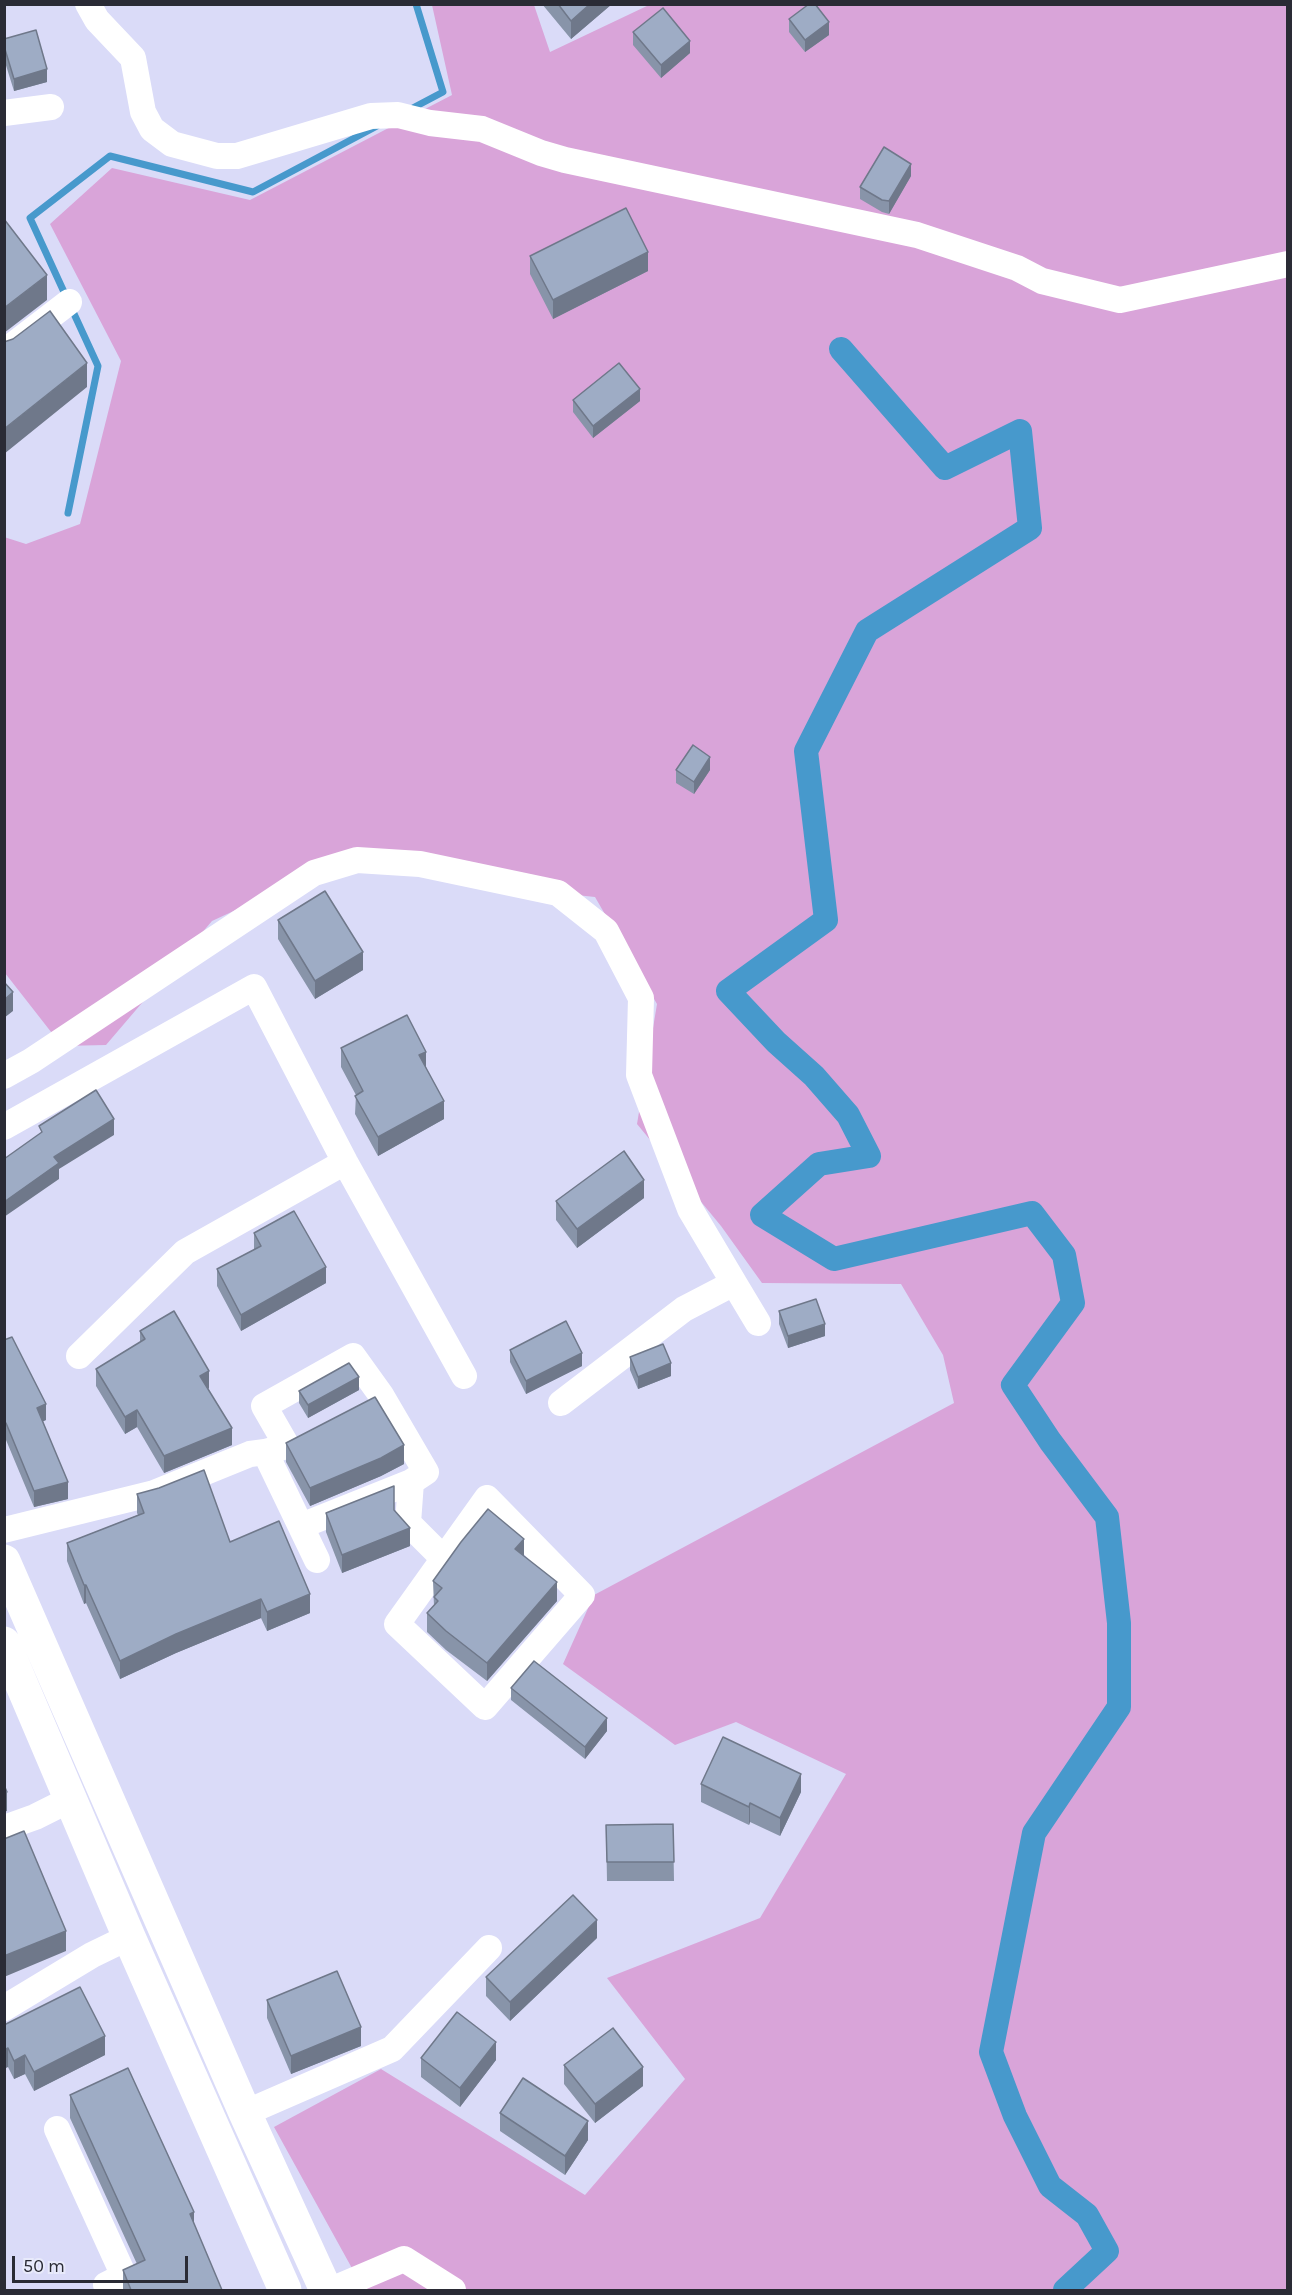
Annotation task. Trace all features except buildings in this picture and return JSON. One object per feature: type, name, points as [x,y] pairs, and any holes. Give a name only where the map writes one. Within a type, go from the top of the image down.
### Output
[{"type":"main road","points":[[4,1561],[245,2113],[326,2290]]},
{"type":"main road","points":[[4,1643],[11,1676],[71,1799],[129,1937],[285,2290]]},
{"type":"street","points":[[88,4],[97,20],[133,58],[143,112],[152,129],[172,144],[217,156],[237,156],[371,116],[398,115],[430,123],[482,129],[541,153],[565,160],[916,235],[1017,267],[1042,281],[1120,300],[1287,264]]},
{"type":"street","points":[[4,113],[51,107]]},
{"type":"street","points":[[4,352],[69,302]]},
{"type":"street","points":[[4,1076],[41,1055],[314,873],[357,860],[420,864],[558,893],[606,931],[641,998],[639,1075],[690,1209],[758,1323]]},
{"type":"street","points":[[4,1127],[254,987],[345,1162],[464,1376]]},
{"type":"street","points":[[79,1356],[185,1252],[345,1162]]},
{"type":"street","points":[[561,1403],[684,1309],[734,1283]]},
{"type":"street","points":[[301,1526],[411,1482],[426,1472],[371,1401],[353,1356],[264,1406],[286,1444],[301,1526],[317,1560]]},
{"type":"street","points":[[4,1530],[154,1493],[250,1454],[286,1444]]},
{"type":"street","points":[[411,1482],[408,1523],[444,1559]]},
{"type":"street","points":[[487,1498],[582,1595],[485,1707],[397,1624],[444,1559],[487,1498]]},
{"type":"street","points":[[4,1828],[35,1817],[71,1799]]},
{"type":"street","points":[[4,2008],[92,1955],[129,1937]]},
{"type":"street","points":[[245,2113],[392,2049],[489,1948]]},
{"type":"street","points":[[57,2129],[124,2276],[106,2285],[108,2290]]},
{"type":"street","points":[[331,2290],[404,2259],[453,2290]]},
{"type":"shaded area","points":[[432,5],[534,5],[550,52],[649,5],[1287,5],[1287,2290],[364,2290],[274,2127],[381,2069],[585,2195],[685,2079],[607,1978],[760,1918],[846,1774],[736,1722],[675,1745],[563,1664],[594,1595],[954,1403],[943,1355],[901,1284],[762,1283],[721,1226],[637,1124],[657,1004],[595,897],[558,893],[359,853],[212,921],[106,1045],[62,1046],[5,973],[4,537],[26,544],[80,524],[121,361],[50,224],[112,168],[250,200],[452,95]]},
{"type":"waterway","points":[[409,110],[443,92],[416,4]]},
{"type":"waterway","points":[[68,513],[98,366],[30,218],[110,156],[253,192],[377,126]]},
{"type":"waterway","points":[[841,349],[945,468],[1020,431],[1030,528],[867,631],[806,751],[826,920],[728,991],[776,1042],[814,1076],[848,1115],[869,1156],[819,1164],[762,1215],[834,1259],[1032,1213],[1064,1255],[1073,1303],[1013,1385],[1050,1441],[1107,1517],[1119,1623],[1119,1707],[1034,1833],[991,2052],[1015,2116],[1050,2186],[1087,2215],[1107,2251],[1065,2290]]}]
